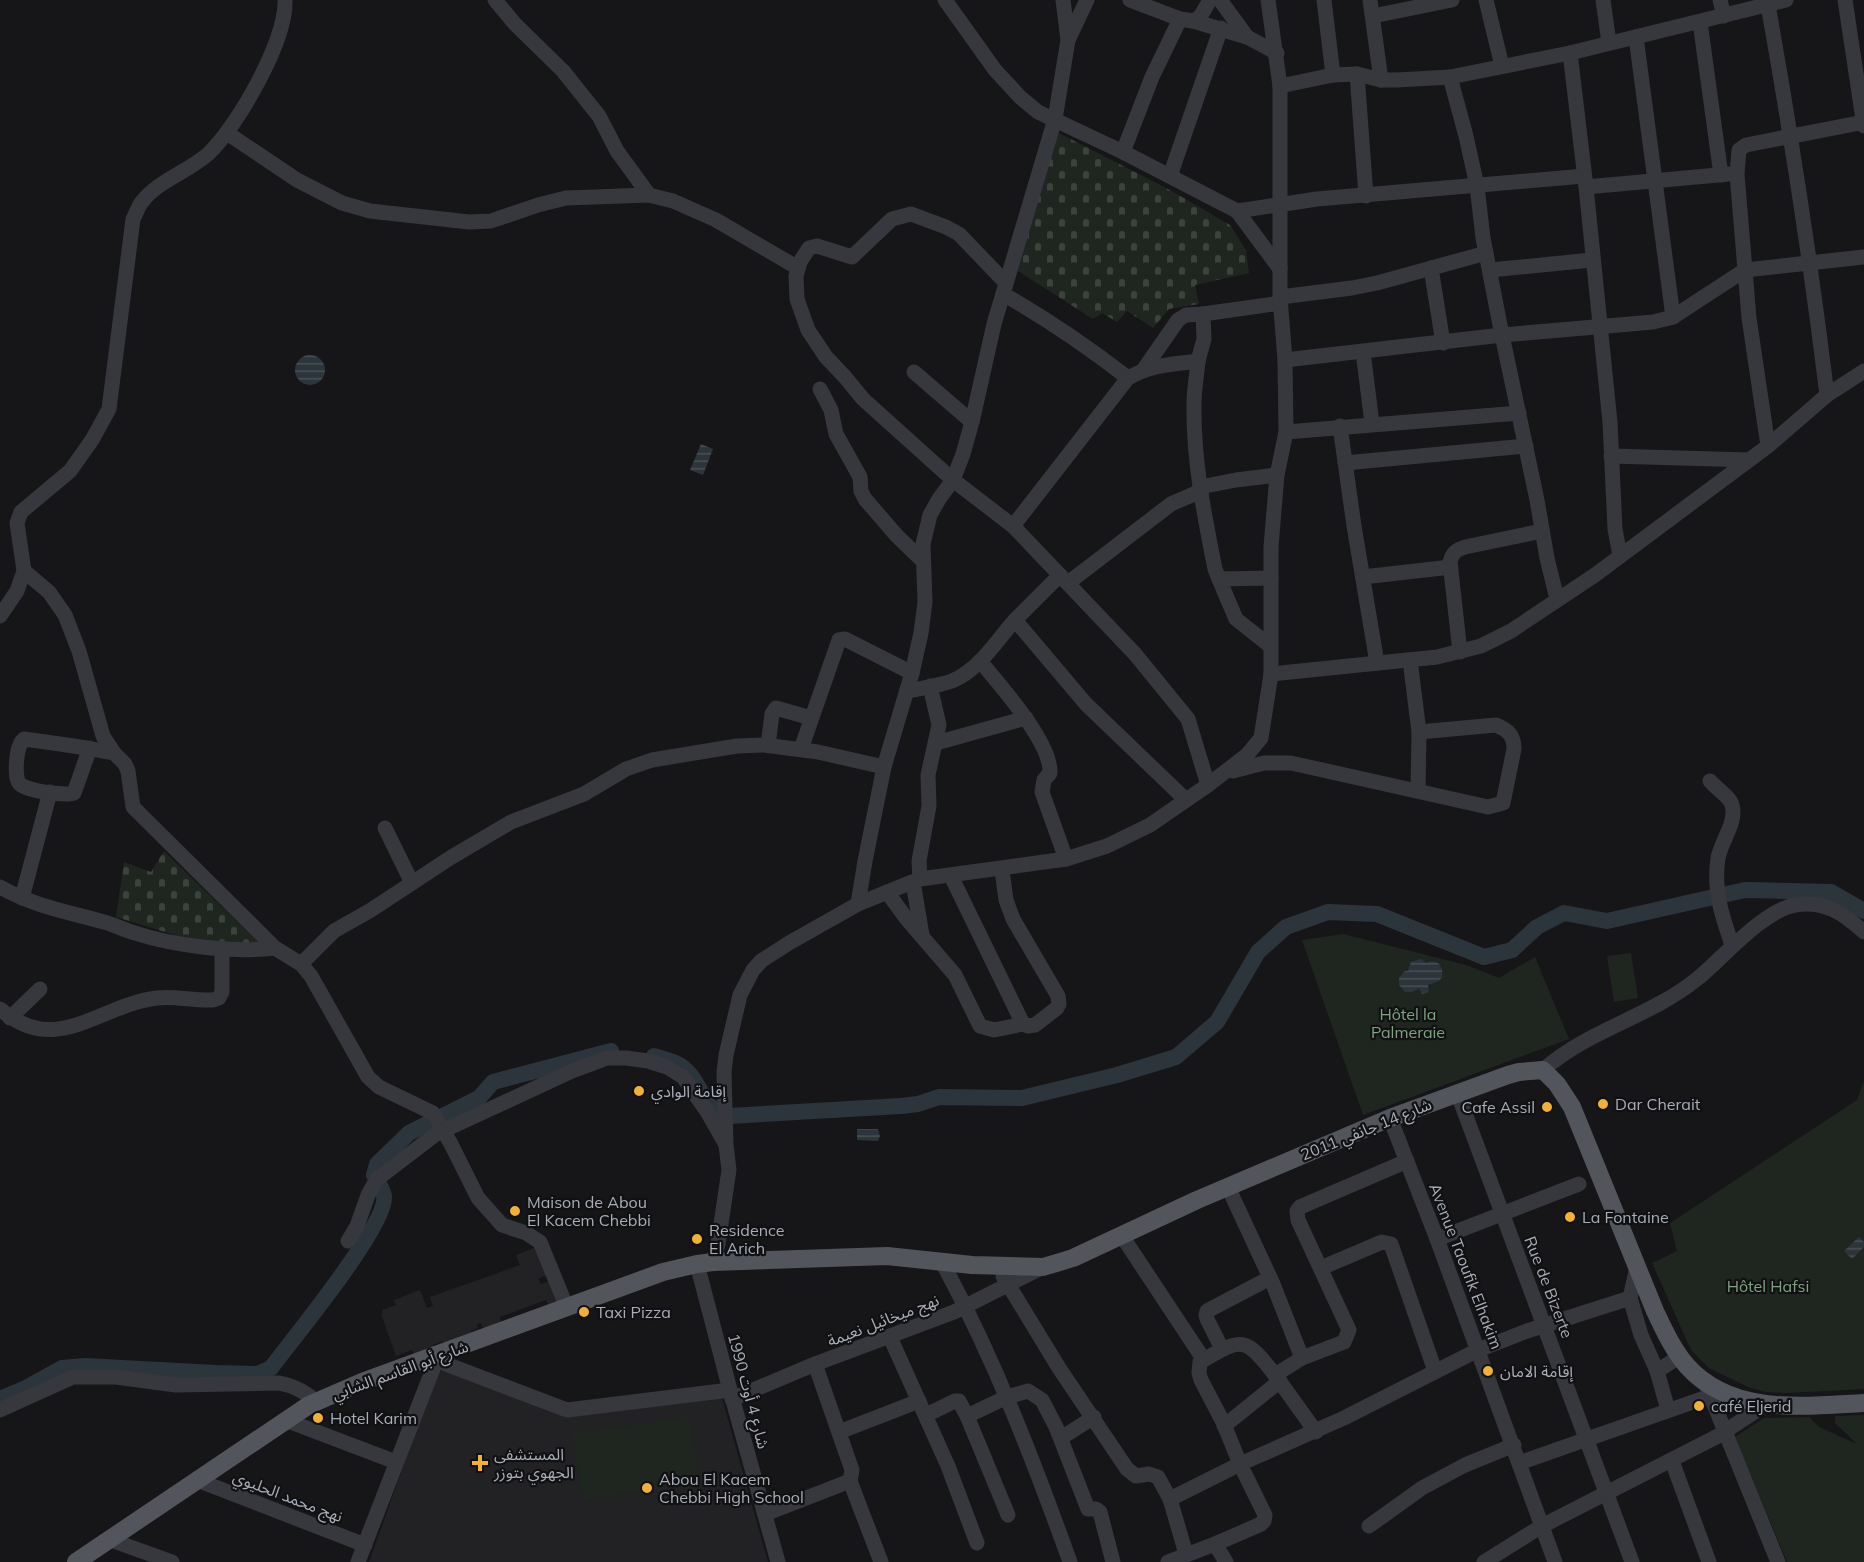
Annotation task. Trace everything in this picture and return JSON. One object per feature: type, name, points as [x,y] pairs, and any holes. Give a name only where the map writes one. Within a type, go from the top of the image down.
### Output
[{"type":"main road","name":"شارع 14 جانفي 2011","points":[[699,1264],[887,1256],[997,1266],[1043,1267],[1073,1258],[1228,1186],[1390,1118],[1457,1092],[1519,1072],[1544,1070]]},
{"type":"main road","points":[[1544,1070],[1557,1084],[1572,1107],[1654,1311],[1679,1357],[1708,1390],[1765,1406],[1864,1403]]},
{"type":"main road","name":"شارع أبو القاسم الشابي","points":[[76,1562],[317,1402],[362,1382],[433,1359],[663,1272],[699,1264]]},
{"type":"street","points":[[0,616],[17,591],[24,572],[17,523],[21,512],[70,471],[92,440],[109,410],[133,219],[141,202],[207,155],[227,132],[248,100],[271,53],[284,18],[285,0]]},
{"type":"street","points":[[495,0],[515,24],[563,70],[599,117],[617,151],[649,195]]},
{"type":"street","points":[[945,0],[995,70],[1020,97],[1038,112],[1123,152],[1237,211],[1280,269]]},
{"type":"street","points":[[1063,0],[1068,39]]},
{"type":"street","points":[[858,904],[884,767],[912,673],[925,614],[923,561],[930,516],[953,480],[972,422],[1004,289],[1055,119],[1068,39],[1086,0]]},
{"type":"street","points":[[1130,0],[1186,20],[1247,37],[1277,53]]},
{"type":"street","points":[[1123,152],[1152,77],[1186,20],[1206,10],[1210,0]]},
{"type":"street","points":[[1220,0],[1247,37]]},
{"type":"street","points":[[699,1264],[718,1244],[729,1170],[725,1129],[724,1072],[730,1029],[740,995],[753,970],[774,951],[858,904],[917,881],[1066,859],[1087,854],[1124,839],[1150,825],[1222,775],[1247,755],[1261,738],[1271,674],[1271,578],[1277,475],[1286,432],[1285,360],[1280,300],[1280,86],[1268,0]]},
{"type":"street","points":[[1324,0],[1333,75]]},
{"type":"street","points":[[1370,0],[1381,80]]},
{"type":"street","points":[[1373,16],[1452,0]]},
{"type":"street","points":[[1486,0],[1502,66]]},
{"type":"street","points":[[1603,0],[1609,43]]},
{"type":"street","points":[[1720,0],[1724,16]]},
{"type":"street","points":[[1280,86],[1333,75],[1357,74],[1381,80],[1450,77],[1570,53],[1786,0]]},
{"type":"street","points":[[1768,446],[1753,351],[1745,270],[1737,174],[1739,150],[1746,146],[1864,124],[1845,0]]},
{"type":"street","points":[[1768,5],[1792,137],[1827,395]]},
{"type":"street","points":[[1700,22],[1721,175]]},
{"type":"street","points":[[1170,176],[1221,28]]},
{"type":"street","points":[[1636,36],[1673,317]]},
{"type":"street","points":[[1570,53],[1585,182],[1620,556]]},
{"type":"street","points":[[1357,74],[1366,196]]},
{"type":"street","points":[[1450,77],[1477,186],[1486,253],[1557,599]]},
{"type":"street","points":[[227,132],[297,180],[342,203],[370,211],[480,222],[491,221],[538,204],[566,198],[649,195],[673,201],[716,220],[798,268]]},
{"type":"street","points":[[1237,211],[1279,204],[1477,186],[1655,181],[1737,174]]},
{"type":"street","points":[[1128,378],[1082,342],[1004,289],[959,234],[911,214],[892,219],[852,257],[817,246],[812,247],[809,248],[798,268],[795,285],[801,314],[808,330],[826,357],[863,399],[953,480],[1013,526],[1135,654],[1183,712],[1191,726],[1208,785]]},
{"type":"street","points":[[1144,369],[1178,320],[1186,315],[1352,288],[1486,253]]},
{"type":"street","points":[[1285,360],[1502,335],[1653,322],[1673,317],[1745,270],[1864,257]]},
{"type":"street","points":[[1490,270],[1592,260]]},
{"type":"street","points":[[1431,268],[1443,343]]},
{"type":"street","points":[[1203,314],[1204,339],[1198,362],[1194,402],[1195,445],[1200,489],[1215,569],[1236,619],[1270,646]]},
{"type":"street","points":[[1364,352],[1372,423]]},
{"type":"street","points":[[1013,526],[1128,378],[1144,369],[1159,365],[1198,362]]},
{"type":"street","points":[[1271,674],[1437,657],[1480,646],[1510,631],[1595,575],[1768,446],[1827,395],[1864,371]]},
{"type":"street","points":[[914,372],[972,422]]},
{"type":"street","points":[[820,389],[831,410],[836,434],[860,477],[861,491],[865,499],[897,536],[923,561]]},
{"type":"street","points":[[1286,432],[1372,423],[1519,413]]},
{"type":"street","points":[[1340,426],[1377,663]]},
{"type":"street","points":[[1346,463],[1526,446]]},
{"type":"street","points":[[1611,456],[1749,460]]},
{"type":"street","points":[[907,691],[955,680],[980,661],[1016,620],[1064,579],[1171,504],[1200,489],[1236,480],[1277,475]]},
{"type":"street","points":[[1460,652],[1451,567],[1452,554],[1456,550],[1542,531]]},
{"type":"street","points":[[1363,578],[1451,567]]},
{"type":"street","points":[[24,572],[50,592],[64,615],[79,651],[103,736],[114,753],[125,764],[131,782],[132,801],[138,813],[275,948],[301,964],[318,986],[368,1077],[379,1087],[439,1122],[478,1198],[502,1225],[526,1233],[540,1242],[567,1308]]},
{"type":"street","points":[[1219,579],[1271,578]]},
{"type":"street","points":[[1016,620],[1086,704],[1186,800]]},
{"type":"street","points":[[801,749],[837,644],[842,639],[912,673]]},
{"type":"street","points":[[1410,660],[1419,732],[1418,791]]},
{"type":"street","points":[[980,661],[1026,718],[1048,758],[1050,773],[1044,780],[1042,792],[1066,859]]},
{"type":"street","points":[[922,935],[917,881],[929,806],[928,775],[939,720],[930,686]]},
{"type":"street","points":[[768,745],[772,714],[776,708],[811,718]]},
{"type":"street","points":[[936,743],[1026,718]]},
{"type":"street","points":[[1222,775],[1264,763],[1291,763],[1488,807],[1503,804],[1514,748],[1511,734],[1496,725],[1419,732]]},
{"type":"street","points":[[90,748],[74,793],[69,795],[25,788],[17,779],[17,748],[21,740],[90,748],[114,753]]},
{"type":"street","points":[[301,964],[334,931],[450,858],[511,822],[595,789],[626,769],[671,756],[736,746],[768,745],[801,749],[884,767]]},
{"type":"street","points":[[1710,781],[1731,801],[1733,810],[1718,856],[1716,884],[1720,912],[1732,945]]},
{"type":"street","points":[[22,898],[50,792]]},
{"type":"street","points":[[385,828],[412,883]]},
{"type":"street","points":[[887,892],[955,975],[980,1026],[994,1030],[1023,1024],[1035,1025],[1059,1004],[1058,996],[1013,918],[1006,900],[1002,870]]},
{"type":"street","points":[[951,876],[1023,1024]]},
{"type":"street","points":[[0,887],[57,911],[105,922],[163,941],[222,948],[256,950],[275,948]]},
{"type":"street","points":[[1544,1070],[1572,1047],[1663,1002],[1697,979],[1732,945],[1780,910],[1793,905],[1827,906],[1864,932]]},
{"type":"street","points":[[5,1014],[42,1030],[60,1030],[157,998],[204,1000],[219,998],[222,992],[222,948]]},
{"type":"street","points":[[5,1014],[40,989]]},
{"type":"street","points":[[348,1241],[357,1226],[368,1195],[378,1179],[439,1122],[607,1059],[626,1058],[648,1061],[667,1067],[683,1077],[708,1113],[726,1145]]},
{"type":"street","name":"Rue de Bizerte","points":[[1457,1092],[1632,1562]]},
{"type":"street","name":"Avenue Taoufik Elhakim","points":[[1390,1118],[1514,1445],[1555,1562]]},
{"type":"street","points":[[1224,1426],[1302,1358],[1340,1344],[1348,1335],[1347,1323],[1298,1220],[1297,1211],[1407,1161]]},
{"type":"street","points":[[1437,1239],[1579,1184]]},
{"type":"street","points":[[1228,1186],[1270,1278],[1302,1358]]},
{"type":"street","points":[[1122,1236],[1204,1360]]},
{"type":"street","points":[[1321,1268],[1382,1242],[1391,1244],[1435,1371]]},
{"type":"street","points":[[942,1262],[1007,1397],[1035,1464],[1070,1562]]},
{"type":"street","name":"شارع 4 أوت 1990","points":[[699,1264],[731,1394],[778,1562]]},
{"type":"street","points":[[997,1266],[1059,1368],[1127,1469],[1136,1476],[1149,1474],[1158,1477],[1170,1499],[1178,1559],[1264,1521],[1263,1511],[1198,1373],[1200,1362],[1236,1344],[1253,1349],[1278,1378],[1316,1432]]},
{"type":"street","name":"نهج ميخائيل نعيمة","points":[[433,1359],[567,1410],[731,1394],[890,1337],[965,1306],[1043,1267]]},
{"type":"street","points":[[1637,1267],[1630,1298],[1641,1335],[1657,1371],[1668,1410]]},
{"type":"street","points":[[1222,1349],[1207,1319],[1208,1311],[1270,1278]]},
{"type":"street","points":[[1170,1499],[1240,1464],[1316,1432],[1478,1350],[1544,1325],[1630,1298]]},
{"type":"street","points":[[890,1337],[948,1466],[977,1543]]},
{"type":"street","points":[[1657,1371],[1679,1357]]},
{"type":"street","points":[[358,1562],[433,1359]]},
{"type":"street","points":[[816,1364],[852,1470],[850,1481],[881,1562]]},
{"type":"street","points":[[0,1410],[59,1382],[73,1377],[91,1376],[176,1385],[279,1383],[299,1389],[317,1402]]},
{"type":"street","points":[[1519,1463],[1668,1410],[1708,1390],[1723,1432],[1778,1562]]},
{"type":"street","points":[[967,1416],[1022,1391],[1028,1391],[1042,1400],[1061,1438],[1088,1509],[1096,1509],[1100,1512],[1113,1562]]},
{"type":"street","points":[[839,1432],[919,1401]]},
{"type":"street","points":[[926,1415],[959,1401],[1008,1515]]},
{"type":"street","points":[[1484,1562],[1542,1526],[1672,1461],[1765,1406]]},
{"type":"street","points":[[1061,1438],[1094,1417]]},
{"type":"street","points":[[288,1421],[396,1462]]},
{"type":"street","points":[[1369,1526],[1422,1488],[1465,1465],[1514,1445]]},
{"type":"street","points":[[1672,1461],[1709,1562]]},
{"type":"street","name":"نهج محمد الحليوي","points":[[197,1480],[365,1545]]},
{"type":"street","points":[[765,1514],[850,1481]]},
{"type":"street","points":[[111,1540],[172,1562]]},
{"type":"street","points":[[1215,1544],[1226,1562]]},
{"type":"shaded area","points":[[310,355],[316,356],[324,364],[324,376],[316,384],[310,385],[304,384],[296,376],[295,370],[296,364],[304,356]]},
{"type":"shaded area","points":[[701,444],[713,449],[703,475],[690,470]]},
{"type":"shaded area","points":[[1421,959],[1426,963],[1439,964],[1442,977],[1439,981],[1428,985],[1429,992],[1422,994],[1419,988],[1413,992],[1405,992],[1399,985],[1399,978],[1405,971],[1408,971],[1411,962]]},
{"type":"shaded area","points":[[857,1129],[878,1129],[880,1136],[878,1141],[857,1140]]},
{"type":"shaded area","points":[[1859,1237],[1864,1242],[1864,1247],[1852,1259],[1844,1251]]},
{"type":"shaded area","points":[[537,1247],[547,1275],[538,1279],[541,1284],[549,1281],[557,1303],[549,1306],[546,1300],[500,1317],[502,1325],[484,1331],[481,1323],[477,1324],[478,1328],[471,1331],[471,1334],[444,1344],[443,1341],[433,1345],[434,1349],[415,1356],[412,1350],[396,1356],[381,1314],[382,1310],[396,1305],[394,1300],[420,1290],[427,1308],[433,1306],[430,1297],[520,1265],[516,1255]]},
{"type":"shaded area","points":[[438,1370],[457,1374],[567,1413],[722,1398],[768,1562],[369,1562]]},
{"type":"green space","points":[[1051,129],[1170,190],[1230,225],[1246,250],[1249,273],[1195,285],[1199,304],[1169,309],[1153,328],[1127,311],[1117,322],[1102,313],[1093,319],[1010,266]]},
{"type":"green space","points":[[164,851],[259,943],[253,946],[185,938],[116,917],[124,862],[151,872]]},
{"type":"green space","name":"Hôtel la Palmeraie","points":[[1343,934],[1466,965],[1499,978],[1535,957],[1569,1039],[1363,1115],[1302,940]]},
{"type":"green space","points":[[1631,953],[1638,998],[1614,1002],[1607,956]]},
{"type":"green space","name":"Hôtel Hafsi","points":[[1864,1081],[1864,1389],[1788,1393],[1766,1392],[1748,1387],[1709,1368],[1691,1350],[1652,1263],[1677,1251],[1670,1223],[1857,1100]]},
{"type":"green space","points":[[1864,1415],[1864,1562],[1787,1562],[1735,1437],[1764,1418],[1809,1417],[1819,1427],[1857,1444],[1835,1423],[1835,1416]]},
{"type":"green space","points":[[690,1416],[700,1483],[583,1500],[572,1433]]},
{"type":"waterway","points":[[654,1056],[681,1066],[694,1079],[707,1102],[720,1113],[729,1116],[901,1106],[918,1104],[939,1097],[1022,1098],[1117,1075],[1176,1057],[1217,1022],[1258,952],[1286,927],[1328,912],[1377,914],[1484,957],[1512,950],[1537,927],[1564,913],[1607,921],[1745,890],[1831,892],[1864,911]]},
{"type":"waterway","points":[[0,1399],[62,1368],[85,1366],[258,1374],[271,1368],[337,1282],[371,1230],[381,1210],[384,1196],[374,1175],[377,1164],[409,1133],[479,1098],[493,1082],[611,1051]]},
{"type":"place","name":"إقامة الوادي","points":[[639,1091]]},
{"type":"place","name":"Dar Cherait","points":[[1603,1104]]},
{"type":"place","name":"Cafe Assil","points":[[1547,1107]]},
{"type":"place","name":"Maison de Abou El Kacem Chebbi","points":[[515,1211]]},
{"type":"place","name":"La Fontaine","points":[[1570,1217]]},
{"type":"place","name":"Residence El Arich","points":[[697,1239]]},
{"type":"place","name":"Taxi Pizza","points":[[584,1312]]},
{"type":"place","name":"إقامة الامان","points":[[1488,1371]]},
{"type":"place","name":"café Eljerid","points":[[1699,1406]]},
{"type":"place","name":"Hotel Karim","points":[[318,1418]]},
{"type":"place","name":"المستشفى الجهوي بتوزر","points":[[480,1463]]},
{"type":"place","name":"Abou El Kacem Chebbi High School","points":[[647,1488]]}]
